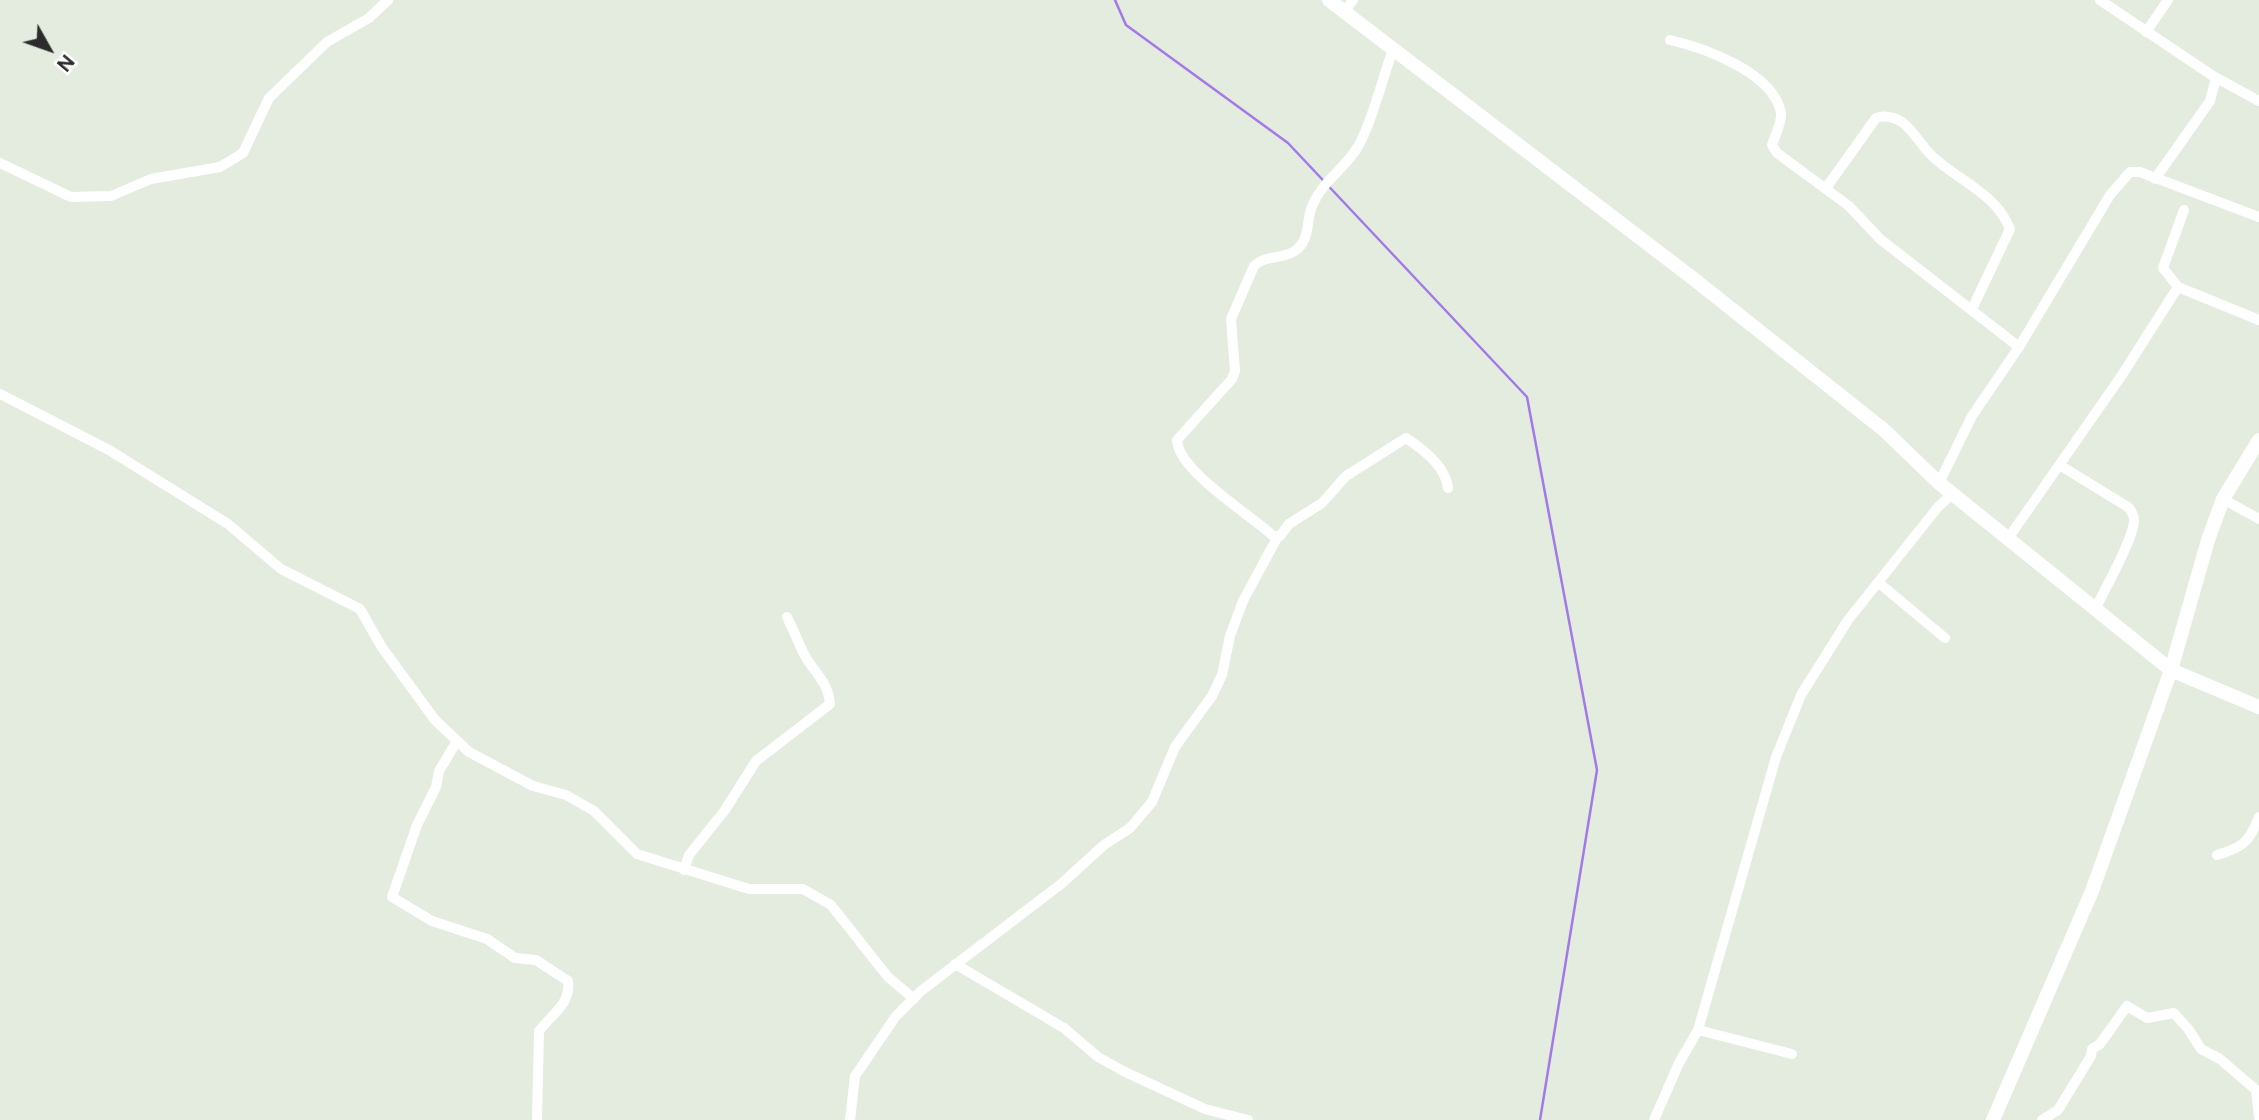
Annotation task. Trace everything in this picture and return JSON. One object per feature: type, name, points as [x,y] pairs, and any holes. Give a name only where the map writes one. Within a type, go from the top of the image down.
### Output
[{"type":"main road","points":[[1329,0],[1349,6],[1393,50],[1695,280],[1874,422],[1939,483],[2007,540],[2171,670],[2259,707]]},
{"type":"main road","points":[[1993,1120],[2092,891],[2171,670],[2208,540],[2223,499],[2259,440]]},
{"type":"street","points":[[0,163],[71,197],[111,196],[152,179],[220,167],[243,153],[269,98],[327,42],[369,18],[388,0]]},
{"type":"street","points":[[2100,0],[2216,78],[2259,101]]},
{"type":"street","points":[[2146,32],[2168,0]]},
{"type":"street","points":[[1670,40],[1696,46],[1758,77],[1777,101],[1782,116],[1772,145],[1777,153],[1849,206],[1880,239],[2019,347]]},
{"type":"street","points":[[1278,536],[1273,536],[1256,520],[1234,508],[1188,463],[1177,446],[1177,440],[1232,379],[1235,371],[1231,319],[1247,278],[1260,260],[1293,252],[1300,245],[1309,228],[1311,209],[1320,189],[1361,142],[1393,50]]},
{"type":"street","points":[[2155,179],[2210,101],[2216,78]]},
{"type":"street","points":[[1826,188],[1876,118],[1884,116],[1905,124],[1944,167],[1993,200],[2004,213],[2010,229],[1972,309]]},
{"type":"street","points":[[1939,483],[1972,416],[2019,347],[2119,181],[2130,172],[2140,172],[2224,201],[2259,217]]},
{"type":"street","points":[[2184,210],[2163,268],[2178,287],[2259,320]]},
{"type":"street","points":[[2007,540],[2061,466],[2178,287]]},
{"type":"street","points":[[0,394],[109,450],[228,524],[281,569],[360,609],[382,646],[435,720],[469,752],[533,786],[566,795],[594,811],[637,854],[749,889],[803,889],[831,905],[888,977],[914,999]]},
{"type":"street","points":[[850,1120],[855,1076],[896,1016],[956,964],[1050,893],[1142,815],[1162,783],[1175,747],[1212,696],[1222,675],[1230,636],[1242,601],[1278,536],[1289,524],[1322,503],[1346,476],[1406,438],[1434,462],[1447,478],[1448,488]]},
{"type":"street","points":[[2061,466],[2128,506],[2133,514],[2127,539],[2095,610]]},
{"type":"street","points":[[1654,1120],[1679,1063],[1698,1030],[1776,757],[1801,695],[1848,620],[1938,507],[1952,494]]},
{"type":"street","points":[[2223,499],[2259,519]]},
{"type":"street","points":[[1879,583],[1945,638]]},
{"type":"street","points":[[684,870],[688,855],[725,810],[756,761],[830,704],[829,693],[821,674],[806,656],[787,617]]},
{"type":"street","points":[[457,741],[439,771],[436,787],[421,814],[392,897],[432,921],[487,939],[515,958],[536,960],[568,981],[569,991],[561,1009],[539,1031],[537,1120]]},
{"type":"street","points":[[2217,855],[2234,850],[2250,839],[2259,817]]},
{"type":"street","points":[[956,964],[1064,1028],[1098,1057],[1125,1072],[1205,1109],[1248,1120]]},
{"type":"street","points":[[2042,1120],[2058,1110],[2091,1056],[2092,1049],[2100,1044],[2127,1006],[2147,1018],[2174,1013],[2189,1030],[2200,1049],[2220,1059],[2256,1090],[2259,1117]]},
{"type":"street","points":[[1698,1030],[1792,1054]]},
{"type":"waterway","points":[[1115,0],[1126,25],[1288,143],[1527,397],[1597,770],[1540,1120]]}]
